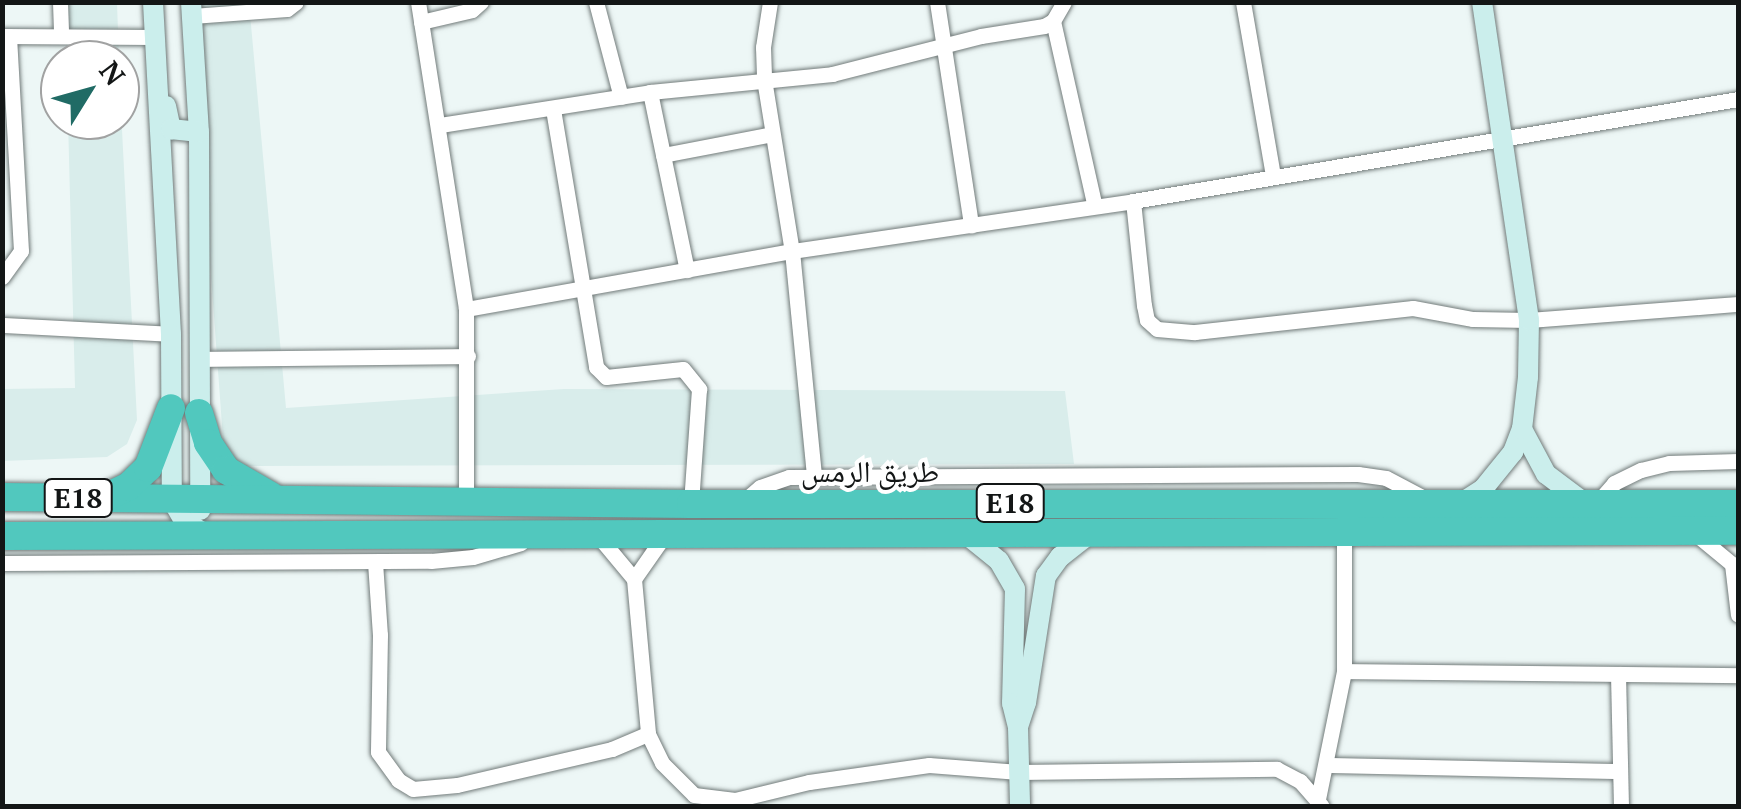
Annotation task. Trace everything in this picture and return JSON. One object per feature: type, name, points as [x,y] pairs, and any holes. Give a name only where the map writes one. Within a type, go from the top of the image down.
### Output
[{"type":"highway","points":[[103,499],[128,487],[148,468],[185,410],[226,470],[281,501]]},
{"type":"highway","name":"طريق الرمس","points":[[2,497],[281,501],[466,498],[691,504],[1738,504]]},
{"type":"highway","name":"E18","points":[[2,536],[194,532],[664,536],[1738,531]]},
{"type":"main road","points":[[153,2],[171,334],[202,500],[194,532]]},
{"type":"main road","points":[[1463,502],[1500,472],[1522,430],[1529,320],[1506,138],[1482,2]]},
{"type":"main road","points":[[191,9],[199,132],[199,360],[185,410],[172,500],[194,532]]},
{"type":"main road","points":[[155,37],[164,54],[167,123],[177,132],[199,132]]},
{"type":"main road","points":[[1522,430],[1546,474],[1591,504]]},
{"type":"main road","points":[[1018,727],[1026,704],[1046,576],[1060,557],[1089,534]]},
{"type":"main road","points":[[967,535],[999,561],[1014,590],[1012,702],[1018,727],[1020,806]]},
{"type":"street","points":[[60,2],[62,36]]},
{"type":"street","points":[[191,9],[287,9],[296,2]]},
{"type":"street","points":[[418,2],[466,309],[466,498]]},
{"type":"street","points":[[422,22],[472,10],[481,2]]},
{"type":"street","points":[[616,2],[597,5],[620,97]]},
{"type":"street","points":[[770,2],[764,79],[792,251],[814,477]]},
{"type":"street","points":[[937,2],[971,225]]},
{"type":"street","points":[[1064,2],[1053,21],[1094,204]]},
{"type":"street","points":[[1243,2],[1273,175]]},
{"type":"street","points":[[440,125],[650,92],[832,74],[1053,21]]},
{"type":"street","points":[[2,277],[21,251],[10,195],[6,36],[155,37]]},
{"type":"street","points":[[650,92],[687,270]]},
{"type":"street","points":[[466,309],[792,251],[1132,201],[1738,100]]},
{"type":"street","points":[[553,109],[600,374],[606,378],[683,370],[700,390],[691,504]]},
{"type":"street","points":[[663,156],[772,134]]},
{"type":"street","points":[[1132,201],[1144,305],[1147,320],[1157,329],[1196,332],[1413,308],[1473,319],[1529,320],[1738,304]]},
{"type":"street","points":[[2,324],[171,334]]},
{"type":"street","points":[[199,360],[468,356]]},
{"type":"street","points":[[1591,504],[1614,484],[1640,470],[1670,463],[1738,461]]},
{"type":"street","points":[[741,504],[774,480],[814,477],[1358,474],[1398,482],[1431,502]]},
{"type":"street","points":[[1688,531],[1720,550],[1737,568],[1738,615]]},
{"type":"street","points":[[1320,803],[1344,671],[1344,534]]},
{"type":"street","points":[[2,563],[374,562],[473,556],[537,536]]},
{"type":"street","points":[[597,536],[634,578],[648,734],[662,764],[696,801],[735,800],[809,782],[930,765],[1019,772],[1277,769],[1300,781],[1320,803]]},
{"type":"street","points":[[634,578],[664,536]]},
{"type":"street","points":[[374,562],[380,634],[378,752],[398,780],[413,789],[457,786],[612,749],[648,734]]},
{"type":"street","points":[[1344,671],[1738,675]]},
{"type":"street","points":[[1618,674],[1621,806]]},
{"type":"street","points":[[1326,765],[1618,771]]},
{"type":"shaded area","points":[[65,3],[117,3],[118,40],[66,40]]},
{"type":"shaded area","points":[[191,3],[249,3],[286,408],[564,389],[1065,391],[1074,464],[225,466]]},
{"type":"shaded area","points":[[69,140],[123,140],[137,420],[127,444],[107,457],[3,461],[2,389],[75,388]]}]
